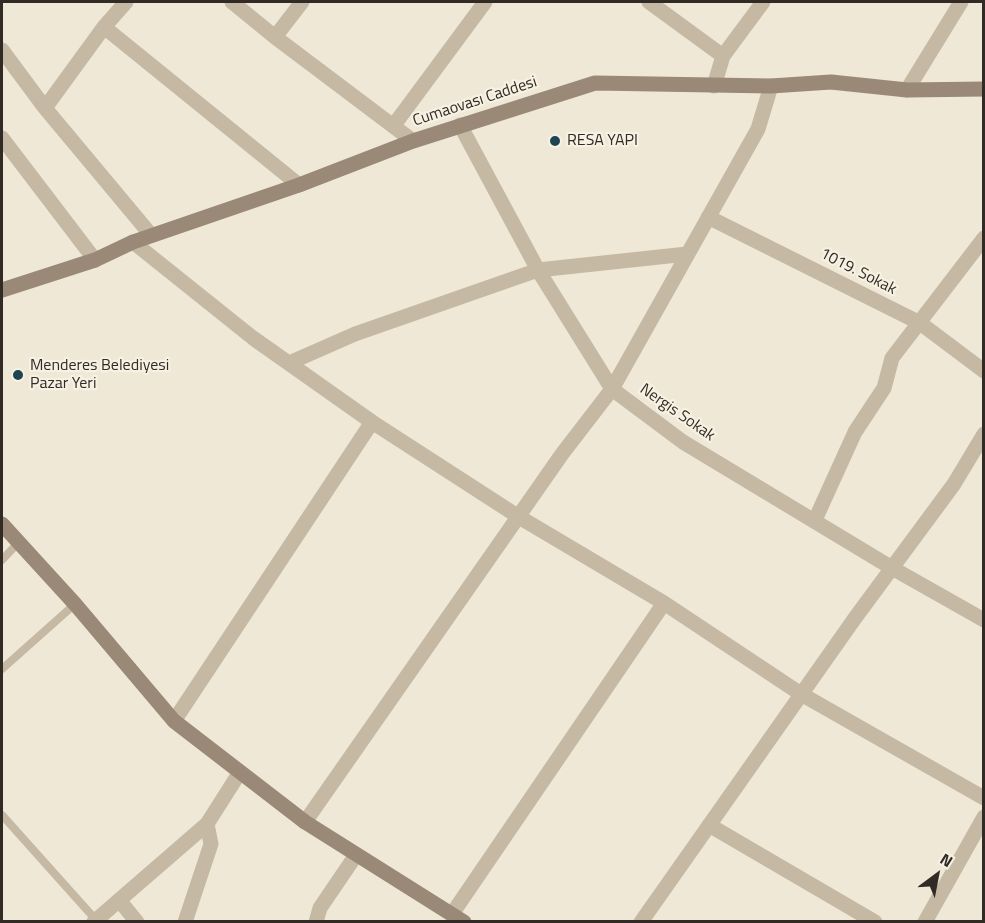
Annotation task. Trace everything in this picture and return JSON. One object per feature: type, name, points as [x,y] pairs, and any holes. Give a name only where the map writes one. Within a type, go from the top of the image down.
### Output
[{"type":"main road","name":"Cumaovası Caddesi","points":[[2,290],[95,260],[151,235],[299,185],[414,141],[595,83],[771,86],[831,82],[908,90],[984,89]]},
{"type":"main road","points":[[2,524],[75,604],[174,721],[305,822],[458,918]]},
{"type":"street","points":[[45,108],[104,27],[126,2]]},
{"type":"street","points":[[232,2],[414,141]]},
{"type":"street","points":[[275,37],[302,2]]},
{"type":"street","points":[[394,125],[485,2]]},
{"type":"street","points":[[649,2],[723,56]]},
{"type":"street","points":[[714,86],[723,56],[763,2]]},
{"type":"street","points":[[908,90],[961,2]]},
{"type":"street","points":[[104,27],[299,185]]},
{"type":"street","points":[[2,50],[45,108],[151,235]]},
{"type":"street","points":[[305,822],[519,517],[612,389],[758,129],[771,86]]},
{"type":"street","name":"Nergis Sokak","points":[[460,125],[538,270],[612,389],[683,442],[892,568],[984,620]]},
{"type":"street","points":[[2,138],[95,260]]},
{"type":"street","name":"1019. Sokak","points":[[708,217],[920,324],[984,371]]},
{"type":"street","points":[[815,520],[855,432],[884,388],[892,358],[984,238]]},
{"type":"street","points":[[133,242],[253,338],[372,422],[519,517],[664,603],[801,694],[984,798]]},
{"type":"street","points":[[289,363],[355,334],[538,270],[687,254]]},
{"type":"street","points":[[174,721],[372,422]]},
{"type":"street","points":[[641,921],[801,694],[954,484],[984,434]]},
{"type":"street","points":[[458,918],[664,603]]},
{"type":"street","points":[[95,921],[207,824],[240,772]]},
{"type":"street","points":[[925,921],[984,818]]},
{"type":"street","points":[[185,921],[211,844],[207,824]]},
{"type":"street","points":[[709,825],[875,921]]},
{"type":"street","points":[[316,921],[320,908],[356,855]]},
{"type":"street","points":[[119,900],[137,921]]},
{"type":"lane","points":[[2,560],[18,543]]},
{"type":"lane","points":[[2,669],[75,604]]},
{"type":"lane","points":[[2,815],[95,921]]},
{"type":"place","name":"RESA YAPI","points":[[555,141]]},
{"type":"place","name":"Menderes Belediyesi Pazar Yeri","points":[[18,375]]}]
